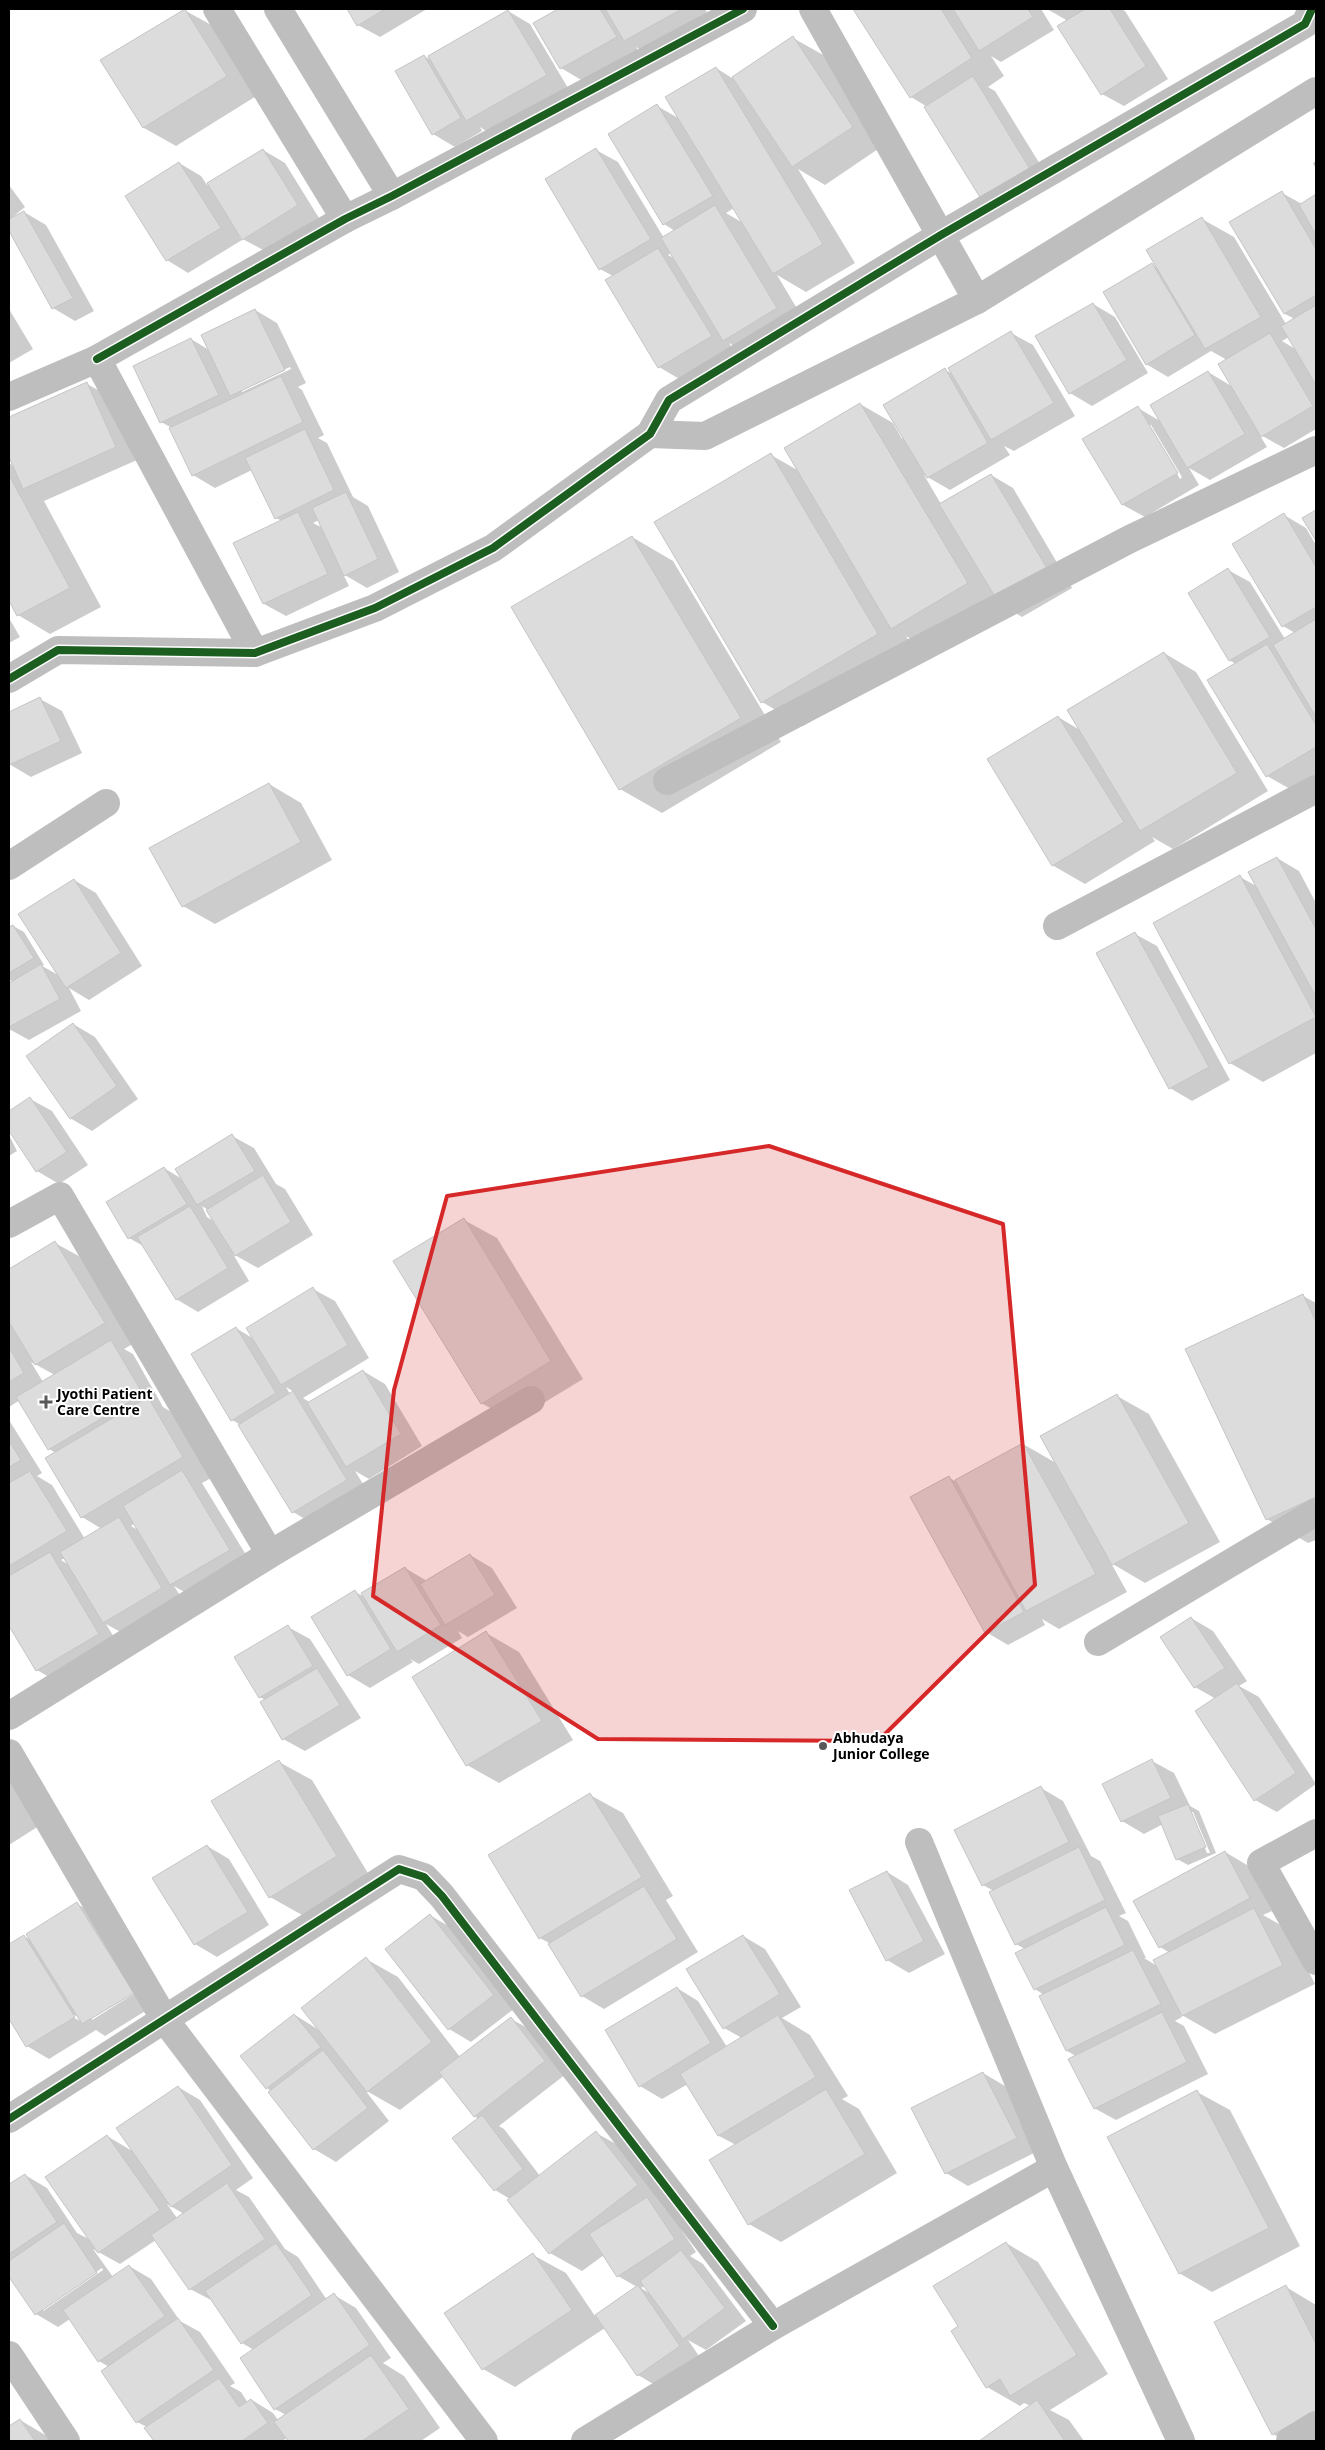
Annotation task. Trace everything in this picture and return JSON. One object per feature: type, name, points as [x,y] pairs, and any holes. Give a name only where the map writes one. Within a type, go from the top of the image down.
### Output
[{"type":"street","points":[[217,9],[344,219]]},
{"type":"street","points":[[278,9],[392,196]]},
{"type":"street","points":[[9,397],[97,358],[344,219],[392,196],[743,9]]},
{"type":"street","points":[[813,9],[977,300]]},
{"type":"street","points":[[9,679],[58,650],[255,653],[375,608],[492,548],[650,434],[669,400],[1306,17]]},
{"type":"street","points":[[650,434],[705,436],[977,300],[1316,91]]},
{"type":"street","points":[[97,358],[255,653]]},
{"type":"street","points":[[667,781],[1130,539],[1316,450]]},
{"type":"street","points":[[1056,926],[1316,789]]},
{"type":"street","points":[[9,866],[106,803]]},
{"type":"street","points":[[9,1224],[60,1196],[270,1554]]},
{"type":"street","points":[[9,1716],[270,1554],[531,1400]]},
{"type":"street","points":[[1098,1642],[1316,1512]]},
{"type":"street","points":[[9,1753],[165,2020],[484,2441]]},
{"type":"street","points":[[1316,1833],[1261,1863],[1316,1961]]},
{"type":"street","points":[[920,1842],[1054,2168],[1181,2441]]},
{"type":"street","points":[[9,2119],[399,1869],[424,1877],[442,1896],[773,2326]]},
{"type":"street","points":[[585,2441],[773,2326],[1054,2168]]},
{"type":"street","points":[[9,2354],[66,2441]]},
{"type":"street","points":[[1290,2441],[1316,2425]]},
{"type":"highlighted area","points":[[769,1146],[1003,1224],[1035,1585],[878,1741],[598,1739],[373,1596],[394,1390],[447,1196]]},
{"type":"building","points":[[185,9],[227,76],[143,128],[100,60]]},
{"type":"building","points":[[347,9],[385,9],[357,26]]},
{"type":"building","points":[[558,9],[600,9],[617,37],[560,69],[533,23]]},
{"type":"building","points":[[605,9],[682,9],[624,41]]},
{"type":"building","points":[[853,9],[941,9],[972,58],[910,98]]},
{"type":"building","points":[[953,9],[1028,9],[1033,17],[979,51]]},
{"type":"building","points":[[1085,9],[1110,9],[1146,66],[1101,95],[1057,26]]},
{"type":"building","points":[[508,10],[547,75],[466,121],[428,56]]},
{"type":"building","points":[[793,36],[853,127],[792,167],[732,77]]},
{"type":"building","points":[[424,55],[461,118],[432,135],[395,71]]},
{"type":"building","points":[[716,67],[823,244],[773,274],[665,97]]},
{"type":"building","points":[[973,76],[1030,169],[981,199],[924,107]]},
{"type":"building","points":[[657,104],[713,196],[663,225],[608,134]]},
{"type":"building","points":[[596,148],[651,239],[599,270],[545,179]]},
{"type":"building","points":[[263,149],[298,205],[242,240],[207,183]]},
{"type":"building","points":[[179,162],[221,228],[166,261],[125,196]]},
{"type":"building","points":[[1282,191],[1316,249],[1316,295],[1284,314],[1229,222]]},
{"type":"building","points":[[1316,194],[1316,235],[1299,205]]},
{"type":"building","points":[[715,205],[777,308],[723,341],[661,238]]},
{"type":"building","points":[[24,211],[73,298],[52,309],[9,231],[9,219]]},
{"type":"building","points":[[1202,217],[1261,317],[1205,349],[1146,250]]},
{"type":"building","points":[[658,248],[712,336],[658,368],[605,280]]},
{"type":"building","points":[[1152,263],[1195,335],[1146,365],[1103,292]]},
{"type":"building","points":[[1093,303],[1127,360],[1069,394],[1035,336]]},
{"type":"building","points":[[1316,305],[1316,385],[1281,326]]},
{"type":"building","points":[[255,309],[285,370],[230,396],[201,335]]},
{"type":"building","points":[[1011,331],[1054,403],[991,440],[948,368]]},
{"type":"building","points":[[1270,333],[1313,406],[1261,437],[1218,364]]},
{"type":"building","points":[[191,338],[219,395],[160,423],[133,366]]},
{"type":"building","points":[[945,368],[988,443],[927,478],[883,405]]},
{"type":"building","points":[[1208,371],[1245,434],[1187,468],[1150,405]]},
{"type":"building","points":[[281,376],[303,422],[192,476],[169,428]]},
{"type":"building","points":[[87,382],[116,447],[23,489],[9,457],[9,417]]},
{"type":"building","points":[[860,403],[968,583],[891,629],[784,448]]},
{"type":"building","points":[[1138,406],[1178,473],[1122,505],[1082,439]]},
{"type":"building","points":[[305,429],[334,490],[275,519],[245,458]]},
{"type":"building","points":[[771,453],[878,634],[761,703],[654,522]]},
{"type":"building","points":[[991,474],[1051,575],[1000,605],[939,504]]},
{"type":"building","points":[[9,475],[70,588],[17,616],[9,601]]},
{"type":"building","points":[[346,492],[378,559],[344,576],[312,508]]},
{"type":"building","points":[[1316,510],[1316,541],[1302,518]]},
{"type":"building","points":[[298,512],[328,574],[263,604],[233,543]]},
{"type":"building","points":[[1284,513],[1316,567],[1316,607],[1282,627],[1232,544]]},
{"type":"building","points":[[632,536],[741,718],[619,790],[511,607]]},
{"type":"building","points":[[1228,568],[1270,637],[1229,661],[1188,593]]},
{"type":"building","points":[[1316,619],[1316,717],[1273,645]]},
{"type":"building","points":[[1267,644],[1316,725],[1316,747],[1266,777],[1207,680]]},
{"type":"building","points":[[1164,652],[1237,773],[1140,831],[1067,710]]},
{"type":"building","points":[[40,697],[61,741],[9,765],[9,712]]},
{"type":"building","points":[[1058,716],[1124,822],[1052,866],[987,759]]},
{"type":"building","points":[[269,783],[301,842],[182,907],[149,848]]},
{"type":"building","points":[[1277,857],[1316,929],[1316,997],[1248,872]]},
{"type":"building","points":[[1240,875],[1316,1017],[1229,1064],[1153,923]]},
{"type":"building","points":[[74,879],[121,953],[66,988],[18,914]]},
{"type":"building","points":[[13,925],[34,958],[9,973],[9,927]]},
{"type":"building","points":[[1135,932],[1209,1067],[1169,1089],[1096,953]]},
{"type":"building","points":[[41,964],[60,999],[9,1027],[9,983]]},
{"type":"building","points":[[73,1023],[117,1086],[70,1119],[26,1056]]},
{"type":"building","points":[[30,1097],[67,1152],[36,1172],[9,1131],[9,1111]]},
{"type":"building","points":[[232,1134],[255,1171],[197,1205],[175,1169]]},
{"type":"building","points":[[164,1167],[187,1204],[128,1239],[106,1202]]},
{"type":"building","points":[[263,1175],[291,1222],[235,1256],[206,1210]]},
{"type":"building","points":[[190,1206],[228,1268],[176,1300],[137,1237]]},
{"type":"building","points":[[464,1218],[551,1361],[481,1404],[393,1261]]},
{"type":"building","points":[[55,1241],[105,1323],[35,1365],[9,1322],[9,1269]]},
{"type":"building","points":[[313,1287],[348,1345],[281,1385],[246,1328]]},
{"type":"building","points":[[1303,1294],[1316,1322],[1316,1497],[1266,1520],[1185,1349]]},
{"type":"building","points":[[236,1327],[276,1393],[231,1421],[191,1354]]},
{"type":"building","points":[[111,1340],[143,1394],[48,1450],[16,1397]]},
{"type":"building","points":[[9,1347],[24,1373],[9,1382]]},
{"type":"building","points":[[363,1370],[401,1434],[346,1467],[307,1403]]},
{"type":"building","points":[[293,1391],[347,1480],[292,1513],[238,1425]]},
{"type":"building","points":[[1117,1394],[1189,1523],[1112,1565],[1040,1436]]},
{"type":"building","points":[[148,1397],[183,1457],[81,1518],[45,1458]]},
{"type":"building","points":[[9,1441],[21,1460],[9,1467]]},
{"type":"building","points":[[1023,1443],[1096,1574],[1026,1611],[955,1480]]},
{"type":"building","points":[[182,1470],[230,1550],[170,1585],[123,1506]]},
{"type":"building","points":[[30,1471],[67,1531],[9,1566],[9,1483]]},
{"type":"building","points":[[949,1476],[1024,1612],[985,1633],[910,1497]]},
{"type":"building","points":[[119,1517],[162,1588],[103,1623],[60,1552]]},
{"type":"building","points":[[50,1552],[99,1634],[36,1671],[9,1626],[9,1576]]},
{"type":"building","points":[[470,1554],[495,1595],[445,1625],[420,1584]]},
{"type":"building","points":[[405,1567],[441,1625],[397,1652],[361,1593]]},
{"type":"building","points":[[355,1590],[391,1649],[347,1676],[311,1617]]},
{"type":"building","points":[[1191,1617],[1225,1668],[1194,1688],[1160,1637]]},
{"type":"building","points":[[288,1625],[313,1666],[259,1698],[234,1657]]},
{"type":"building","points":[[486,1631],[542,1721],[466,1766],[412,1677]]},
{"type":"building","points":[[317,1668],[340,1705],[282,1740],[260,1702]]},
{"type":"building","points":[[1237,1683],[1296,1773],[1254,1801],[1195,1711]]},
{"type":"building","points":[[1152,1759],[1171,1798],[1121,1822],[1102,1784]]},
{"type":"building","points":[[279,1760],[337,1856],[269,1898],[211,1801]]},
{"type":"building","points":[[1041,1786],[1069,1842],[982,1886],[954,1830]]},
{"type":"building","points":[[590,1793],[642,1877],[539,1939],[488,1855]]},
{"type":"building","points":[[1188,1804],[1206,1847],[1176,1860],[1158,1816]]},
{"type":"building","points":[[207,1845],[248,1912],[194,1945],[152,1878]]},
{"type":"building","points":[[1079,1847],[1105,1900],[1015,1945],[989,1892]]},
{"type":"building","points":[[1225,1851],[1250,1898],[1159,1948],[1133,1901]]},
{"type":"building","points":[[887,1871],[924,1941],[886,1961],[849,1890]]},
{"type":"building","points":[[644,1886],[677,1939],[581,1997],[548,1944]]},
{"type":"building","points":[[77,1902],[134,1993],[82,2024],[26,1934]]},
{"type":"building","points":[[1106,1907],[1125,1945],[1034,1990],[1015,1953]]},
{"type":"building","points":[[1254,1908],[1283,1965],[1182,2016],[1153,1960]]},
{"type":"building","points":[[430,1914],[494,1995],[448,2030],[385,1949]]},
{"type":"building","points":[[24,1935],[75,2017],[26,2047],[9,2019],[9,1944]]},
{"type":"building","points":[[743,1935],[780,1994],[723,2029],[686,1969]]},
{"type":"building","points":[[1133,1950],[1161,2004],[1066,2051],[1039,1996]]},
{"type":"building","points":[[366,1957],[432,2042],[367,2092],[301,2008]]},
{"type":"building","points":[[677,1987],[711,2043],[639,2087],[605,2030]]},
{"type":"building","points":[[1162,2012],[1187,2062],[1094,2109],[1068,2059]]},
{"type":"building","points":[[294,2014],[321,2047],[266,2089],[240,2056]]},
{"type":"building","points":[[778,2015],[816,2077],[718,2136],[680,2074]]},
{"type":"building","points":[[511,2017],[545,2061],[474,2117],[439,2072]]},
{"type":"building","points":[[323,2050],[368,2108],[313,2150],[268,2092]]},
{"type":"building","points":[[983,2072],[1017,2138],[945,2174],[911,2108]]},
{"type":"building","points":[[178,2086],[232,2165],[171,2207],[116,2128]]},
{"type":"building","points":[[826,2089],[865,2154],[748,2225],[709,2160]]},
{"type":"building","points":[[1197,2090],[1269,2228],[1179,2274],[1107,2137]]},
{"type":"building","points":[[482,2115],[523,2169],[494,2191],[452,2138]]},
{"type":"building","points":[[596,2131],[638,2185],[549,2254],[507,2200]]},
{"type":"building","points":[[107,2135],[160,2210],[98,2253],[45,2177]]},
{"type":"building","points":[[25,2174],[57,2222],[9,2254],[9,2184]]},
{"type":"building","points":[[227,2183],[265,2239],[189,2290],[151,2235]]},
{"type":"building","points":[[647,2197],[675,2239],[617,2277],[589,2234]]},
{"type":"building","points":[[64,2223],[97,2273],[35,2315],[9,2277],[9,2261]]},
{"type":"building","points":[[1006,2242],[1077,2355],[1010,2396],[1000,2379],[986,2388],[951,2331],[958,2326],[933,2286]]},
{"type":"building","points":[[276,2243],[312,2295],[241,2344],[205,2291]]},
{"type":"building","points":[[681,2250],[725,2308],[683,2339],[640,2281]]},
{"type":"building","points":[[533,2253],[572,2310],[482,2370],[444,2313]]},
{"type":"building","points":[[129,2265],[165,2316],[98,2362],[63,2310]]},
{"type":"building","points":[[638,2285],[680,2346],[637,2376],[595,2315]]},
{"type":"building","points":[[1286,2285],[1316,2344],[1316,2412],[1272,2435],[1214,2322]]},
{"type":"building","points":[[334,2293],[370,2345],[274,2410],[240,2358]]},
{"type":"building","points":[[178,2318],[214,2370],[136,2423],[101,2371]]},
{"type":"building","points":[[371,2355],[409,2409],[362,2441],[288,2441],[274,2422]]},
{"type":"building","points":[[219,2378],[239,2407],[251,2399],[268,2423],[242,2441],[154,2441],[144,2428]]},
{"type":"building","points":[[1037,2400],[1065,2441],[979,2441]]},
{"type":"building","points":[[20,2419],[35,2441],[9,2441],[9,2426]]},
{"type":"cycle path","points":[[97,359],[345,219],[392,196],[743,9]]},
{"type":"cycle path","points":[[9,679],[58,650],[255,653],[375,608],[493,548],[650,434],[669,400],[941,235],[1305,24],[1312,9]]},
{"type":"cycle path","points":[[9,2119],[399,1869],[424,1877],[442,1896],[773,2326]]},
{"type":"place","name":"Jyothi Patient Care Centre","points":[[46,1402]]},
{"type":"place","name":"Abhudaya Junior College","points":[[823,1746]]}]
